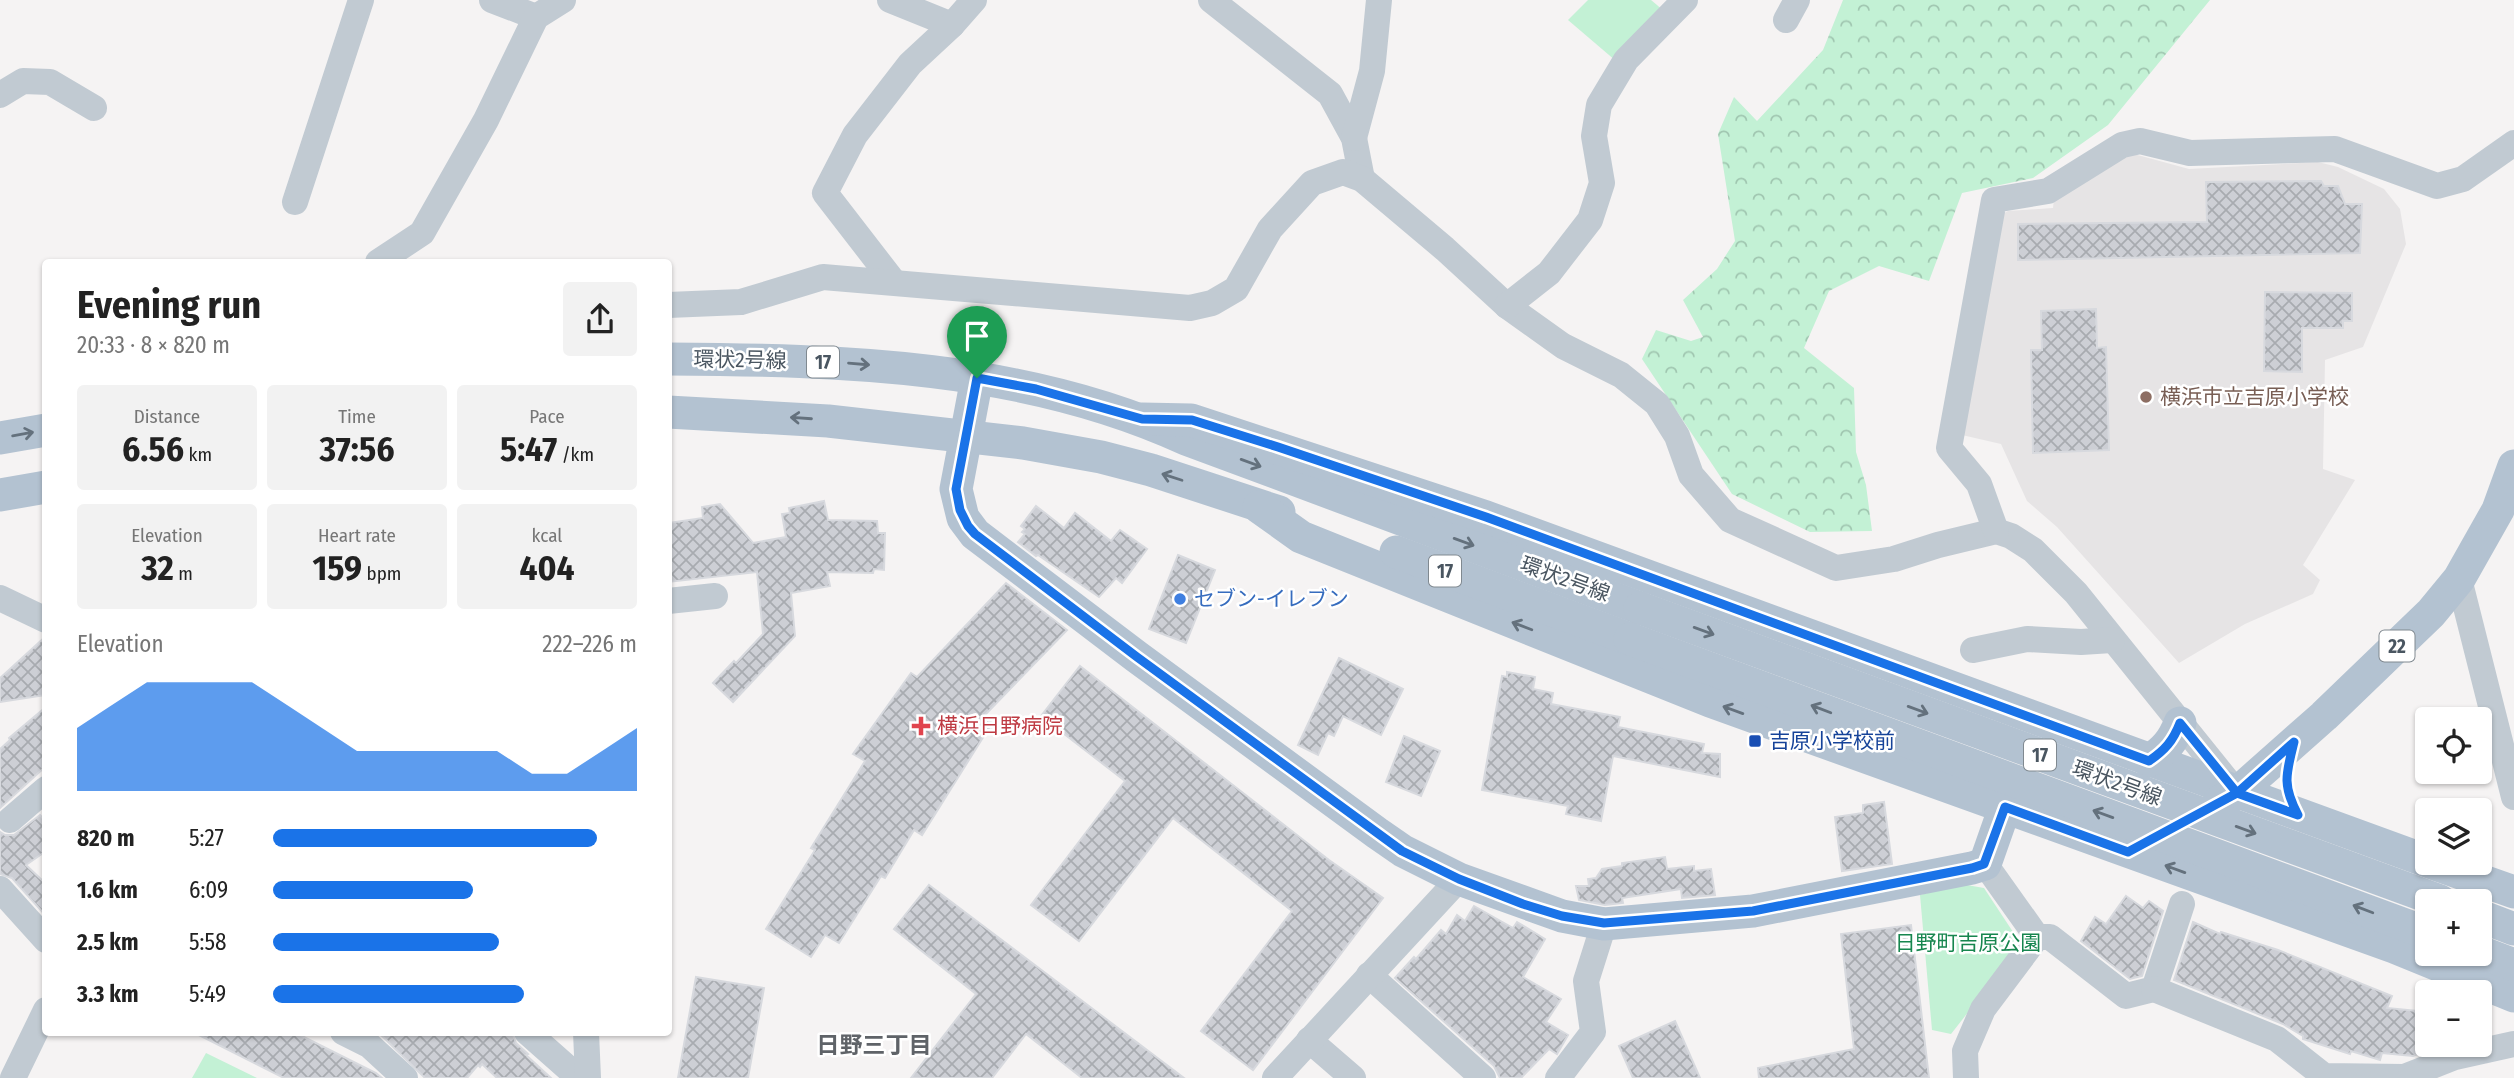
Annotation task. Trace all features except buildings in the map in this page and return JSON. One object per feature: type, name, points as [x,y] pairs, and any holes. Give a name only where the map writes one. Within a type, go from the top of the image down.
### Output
[{"type":"main road","name":"環状2号線","points":[[672,359],[844,363],[977,378],[1036,389],[1142,419],[1186,439],[1640,608],[2415,892]]},
{"type":"main road","points":[[977,378],[956,489],[960,510],[975,534],[1126,650],[1402,851],[1459,879],[1562,916],[1604,923],[1753,911],[1984,864],[2005,807]]},
{"type":"main road","name":"環状2号線","points":[[672,412],[770,416],[967,435],[1055,448],[1138,467],[1259,507],[1306,519],[2415,929]]},
{"type":"main road","points":[[1142,419],[1192,420],[1486,517],[2415,857]]},
{"type":"main road","points":[[0,438],[42,431]]},
{"type":"main road","name":"22","points":[[2128,852],[2237,793],[2431,614],[2459,579],[2498,510],[2514,466]]},
{"type":"main road","points":[[0,495],[42,488]]},
{"type":"main road","points":[[1259,507],[1301,537],[1710,701],[2394,947],[2514,996]]},
{"type":"main road","points":[[2149,761],[2164,751],[2175,738],[2180,723]]},
{"type":"main road","points":[[2294,742],[2286,776],[2286,790],[2298,815]]},
{"type":"main road","points":[[2466,875],[2514,892]]},
{"type":"main road","points":[[2492,921],[2514,929]]},
{"type":"main road","points":[[2492,957],[2514,965]]},
{"type":"street","points":[[295,202],[361,0]]},
{"type":"street","points":[[492,0],[536,17]]},
{"type":"street","points":[[383,259],[422,233],[486,120],[536,17],[563,0]]},
{"type":"street","points":[[890,0],[953,25]]},
{"type":"street","points":[[893,281],[825,193],[855,135],[909,64],[953,25],[974,0]]},
{"type":"street","points":[[1211,0],[1330,94],[1354,138],[1362,179]]},
{"type":"street","points":[[1354,138],[1372,71],[1379,0]]},
{"type":"street","points":[[1507,306],[1549,273],[1590,220],[1602,183],[1594,136],[1599,105],[1626,60],[1685,0]]},
{"type":"street","points":[[0,95],[23,81],[51,82],[94,108]]},
{"type":"street","points":[[1996,531],[1979,484],[1950,448],[1994,200],[2048,191],[2122,145],[2140,141],[2190,153],[2335,149],[2438,186],[2463,179],[2514,144]]},
{"type":"street","points":[[672,305],[741,302],[823,277],[1190,308],[1212,303],[1236,289],[1270,229],[1312,183],[1343,172],[1362,179],[1507,306],[1563,346],[1621,375],[1657,404],[1676,436],[1691,475],[1730,520],[1836,568],[1894,558],[1996,531],[2011,536],[2033,550],[2076,593],[2237,793]]},
{"type":"street","points":[[2459,579],[2514,797]]},
{"type":"street","points":[[672,601],[715,596]]},
{"type":"street","points":[[0,598],[41,609]]},
{"type":"street","points":[[1973,650],[2026,639],[2081,642],[2112,639]]},
{"type":"street","points":[[10,820],[42,792]]},
{"type":"street","points":[[1984,864],[2037,937]]},
{"type":"street","points":[[1275,1078],[1459,879]]},
{"type":"street","points":[[0,889],[42,936]]},
{"type":"street","points":[[2154,989],[2182,904]]},
{"type":"street","points":[[1558,1078],[1592,1032],[1586,981],[1604,923]]},
{"type":"street","points":[[2037,937],[2050,937],[2126,996],[2154,989],[2277,1039],[2321,1077],[2404,1077],[2455,1057],[2514,1044]]},
{"type":"street","points":[[1965,1078],[1965,1051],[1983,1009],[2037,937]]},
{"type":"street","points":[[1370,975],[1483,1078]]},
{"type":"street","points":[[13,1078],[42,1018]]},
{"type":"street","points":[[351,1036],[369,1045],[405,1078]]},
{"type":"street","points":[[532,1036],[579,1078]]},
{"type":"street","points":[[586,1036],[588,1078]]},
{"type":"street","points":[[1309,1040],[1353,1078]]},
{"type":"shaded area","name":"横浜市立吉原小学校","points":[[2134,154],[2189,169],[2318,162],[2338,167],[2384,189],[2400,209],[2406,244],[2363,347],[2325,360],[2323,469],[2355,480],[2303,565],[2320,580],[2313,594],[2245,624],[2179,663],[2057,527],[2027,501],[2001,444],[1962,435],[1995,218],[2008,211],[2053,208],[2054,199],[2118,156]]},
{"type":"green space","points":[[1588,0],[1651,0],[1664,11],[1616,61],[1568,20]]},
{"type":"green space","points":[[1843,0],[2210,0],[2108,125],[2033,178],[1962,193],[1929,281],[1879,266],[1829,291],[1804,348],[1854,388],[1856,452],[1866,485],[1872,531],[1810,532],[1732,494],[1642,359],[1656,330],[1691,341],[1703,337],[1683,300],[1717,269],[1735,241],[1718,134],[1734,97],[1757,121],[1823,50]]},
{"type":"green space","name":"日野町吉原公園","points":[[1961,884],[1984,888],[2020,946],[1951,1034],[1932,1030],[1920,895]]},
{"type":"green space","points":[[206,1053],[257,1078],[192,1078]]},
{"type":"place","name":"横浜市立吉原小学校","points":[[2146,397]]},
{"type":"place","name":"セブン-イレブン","points":[[1180,599]]},
{"type":"place","name":"横浜日野病院","points":[[921,726]]},
{"type":"place","name":"吉原小学校前","points":[[1755,741]]},
{"type":"district","name":"日野三丁目","points":[[874,1045]]},
{"type":"route","points":[[977,378],[956,489],[960,510],[975,534],[998,554],[1402,851],[1459,879],[1523,904],[1562,916],[1604,923],[1753,911],[1972,868],[1984,864],[2005,807],[2128,852],[2237,793],[2298,815],[2286,790],[2286,776],[2294,742],[2237,793],[2180,723],[2175,738],[2164,751],[2149,761],[1486,517],[1278,447],[1192,420],[1142,419],[1036,389],[977,378]]}]
